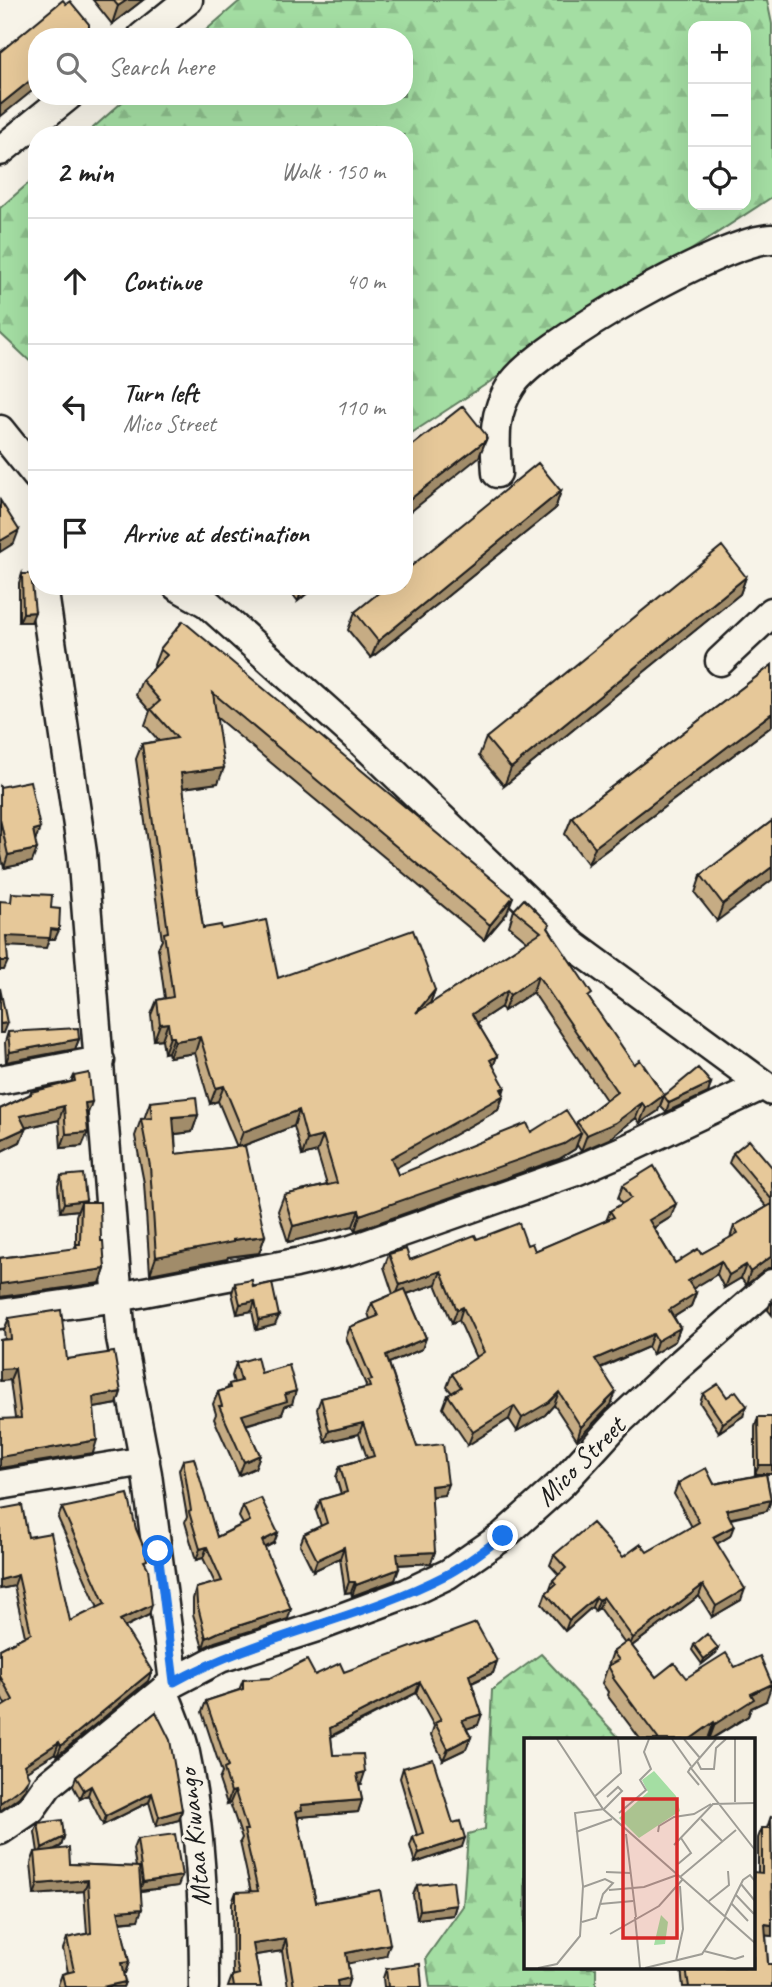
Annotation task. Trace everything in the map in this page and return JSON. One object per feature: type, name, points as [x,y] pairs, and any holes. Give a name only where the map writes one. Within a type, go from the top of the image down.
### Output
[{"type":"street","points":[[153,28],[188,0]]},
{"type":"street","points":[[31,126],[57,105]]},
{"type":"street","points":[[0,151],[28,128]]},
{"type":"street","points":[[497,473],[496,418],[511,384],[535,362],[620,305],[719,253],[745,243],[772,239]]},
{"type":"street","points":[[0,430],[28,465]]},
{"type":"street","name":"Mtaa Kiwango","points":[[44,595],[82,853],[121,1338],[145,1461],[169,1687],[193,1801],[203,1915],[204,1987]]},
{"type":"street","points":[[0,1314],[118,1297],[351,1250],[584,1167],[767,1088],[573,945],[362,742],[207,603],[193,595]]},
{"type":"street","points":[[720,661],[772,612]]},
{"type":"street","points":[[0,1080],[100,1061]]},
{"type":"street","name":"Mico Street","points":[[0,1830],[31,1809],[48,1785],[139,1708],[169,1687],[220,1658],[317,1627],[449,1574],[503,1536],[563,1482],[617,1423],[657,1385],[772,1284]]},
{"type":"street","points":[[0,1485],[145,1461]]},
{"type":"green space","points":[[241,0],[767,0],[772,24],[772,197],[413,432],[413,126],[95,126],[119,105],[413,105],[413,28],[208,28]]},
{"type":"green space","points":[[28,184],[28,359],[0,333],[0,208]]},
{"type":"green space","points":[[541,1654],[619,1738],[524,1738],[524,1969],[596,1969],[596,1987],[430,1987],[426,1958],[463,1906],[468,1834],[485,1829],[492,1690]]},
{"type":"building","points":[[63,0],[66,4],[70,1],[89,24],[89,28],[29,28]]},
{"type":"building","points":[[113,0],[127,0],[118,6]]},
{"type":"building","points":[[28,29],[28,82],[0,105],[0,52]]},
{"type":"building","points":[[463,406],[486,435],[486,440],[413,497],[413,445]]},
{"type":"building","points":[[538,463],[561,491],[378,641],[355,612],[376,595],[413,595],[413,565]]},
{"type":"building","points":[[0,500],[19,530],[0,541]]},
{"type":"building","points":[[722,546],[746,577],[511,768],[486,738]]},
{"type":"building","points":[[22,574],[28,574],[28,595],[33,595],[35,612],[23,613]]},
{"type":"building","points":[[183,621],[513,897],[490,925],[213,693],[224,768],[181,773],[203,928],[221,925],[222,929],[266,920],[278,978],[413,930],[435,990],[416,1013],[541,932],[514,910],[524,899],[550,925],[548,928],[592,994],[588,997],[634,1064],[640,1060],[664,1095],[646,1108],[642,1103],[615,1123],[587,1135],[577,1122],[617,1092],[538,976],[510,995],[507,991],[472,1014],[497,1056],[490,1060],[505,1087],[501,1089],[504,1095],[391,1158],[398,1175],[527,1123],[531,1132],[566,1110],[581,1133],[564,1144],[360,1215],[359,1210],[293,1226],[284,1195],[337,1183],[323,1136],[307,1140],[299,1110],[243,1132],[224,1086],[216,1088],[200,1037],[175,1041],[174,1037],[170,1037],[168,1023],[160,1024],[157,1000],[173,997],[164,933],[168,932],[142,744],[177,738],[151,709],[160,701],[142,680],[167,655],[160,649]]},
{"type":"building","points":[[772,665],[772,713],[595,847],[572,817]]},
{"type":"building","points":[[30,781],[40,828],[33,830],[37,849],[8,855],[0,819],[0,787]]},
{"type":"building","points":[[772,821],[772,867],[723,904],[701,875]]},
{"type":"building","points":[[12,893],[52,895],[51,908],[60,909],[59,930],[51,929],[50,938],[6,936],[8,961],[0,961],[0,901],[11,902]]},
{"type":"building","points":[[0,988],[7,1023],[0,1024]]},
{"type":"building","points":[[78,1028],[79,1039],[10,1052],[8,1032]]},
{"type":"building","points":[[698,1068],[711,1083],[669,1103],[664,1096]]},
{"type":"building","points":[[89,1073],[92,1102],[85,1103],[88,1132],[66,1134],[64,1106],[20,1116],[26,1128],[0,1140],[0,1109],[31,1092],[75,1081],[74,1076]]},
{"type":"building","points":[[196,1097],[198,1115],[173,1117],[176,1154],[245,1146],[265,1236],[233,1240],[156,1257],[150,1166],[141,1119],[152,1118],[150,1102]]},
{"type":"building","points":[[749,1140],[772,1167],[772,1200],[733,1153]]},
{"type":"building","points":[[654,1166],[676,1204],[649,1220],[675,1263],[698,1249],[701,1254],[738,1233],[734,1226],[772,1204],[772,1256],[750,1272],[746,1265],[729,1275],[721,1261],[688,1281],[696,1293],[669,1310],[680,1328],[657,1341],[653,1334],[595,1359],[616,1392],[581,1427],[559,1392],[549,1402],[522,1418],[514,1406],[473,1432],[448,1395],[461,1387],[452,1374],[484,1352],[463,1307],[457,1310],[441,1271],[400,1285],[389,1254],[406,1249],[410,1260],[475,1235],[477,1239],[519,1223],[527,1245],[532,1243],[535,1251],[614,1217],[610,1211],[631,1198],[623,1185]]},
{"type":"building","points":[[83,1174],[86,1200],[64,1203],[61,1176]]},
{"type":"building","points":[[81,1202],[100,1202],[105,1269],[0,1284],[0,1258],[77,1248],[76,1244],[80,1244]]},
{"type":"building","points":[[252,1280],[253,1287],[272,1283],[279,1316],[259,1320],[255,1301],[240,1304],[235,1283]]},
{"type":"building","points":[[405,1289],[426,1338],[386,1355],[417,1447],[443,1444],[448,1484],[431,1486],[435,1552],[397,1554],[399,1569],[356,1585],[355,1582],[349,1582],[344,1547],[317,1560],[304,1534],[327,1523],[320,1500],[347,1492],[340,1466],[374,1456],[363,1423],[329,1431],[321,1398],[370,1387],[368,1381],[372,1380],[350,1327],[378,1316],[372,1303]]},
{"type":"building","points":[[61,1310],[67,1359],[114,1352],[121,1392],[93,1397],[97,1440],[0,1457],[0,1419],[21,1418],[15,1368],[0,1369],[0,1340],[11,1339],[9,1318]]},
{"type":"building","points":[[257,1357],[261,1373],[289,1365],[296,1391],[285,1394],[287,1401],[242,1415],[260,1455],[244,1462],[219,1406],[222,1406],[218,1392],[230,1388],[229,1384],[241,1381],[236,1363]]},
{"type":"building","points":[[718,1384],[727,1397],[736,1391],[747,1406],[723,1423],[703,1394]]},
{"type":"building","points":[[758,1417],[772,1417],[772,1465],[759,1465]]},
{"type":"building","points":[[194,1458],[217,1537],[250,1521],[243,1506],[261,1498],[278,1533],[262,1541],[291,1609],[206,1638],[196,1588],[222,1581],[207,1547],[200,1549],[189,1512],[191,1511],[183,1460]]},
{"type":"building","points":[[706,1468],[714,1484],[766,1474],[771,1500],[726,1510],[734,1526],[713,1537],[745,1589],[716,1606],[703,1585],[633,1638],[603,1597],[599,1600],[596,1597],[569,1620],[546,1593],[556,1584],[553,1580],[566,1568],[554,1555],[592,1523],[623,1557],[641,1544],[647,1552],[699,1522],[678,1483]]},
{"type":"building","points":[[128,1494],[136,1529],[145,1550],[147,1560],[144,1561],[148,1568],[152,1605],[120,1620],[152,1671],[61,1746],[59,1742],[24,1765],[29,1778],[23,1786],[0,1803],[0,1708],[13,1700],[0,1676],[0,1649],[31,1633],[18,1575],[0,1580],[0,1509],[22,1505],[28,1537],[51,1533],[70,1621],[105,1604],[62,1508]]},
{"type":"building","points":[[476,1623],[497,1661],[469,1675],[482,1714],[462,1720],[471,1737],[448,1749],[435,1723],[441,1720],[420,1682],[330,1728],[333,1755],[363,1754],[365,1772],[357,1774],[362,1800],[301,1805],[302,1810],[296,1811],[316,1902],[380,1890],[390,1944],[346,1953],[350,1978],[337,1981],[338,1987],[294,1987],[286,1939],[253,1944],[261,1987],[234,1987],[232,1976],[239,1974],[236,1961],[236,1892],[258,1891],[244,1830],[247,1830],[235,1791],[231,1792],[224,1769],[228,1767],[206,1701],[243,1689],[243,1680],[271,1678],[307,1660],[315,1675],[340,1663],[344,1672]]},
{"type":"building","points":[[707,1634],[718,1648],[704,1659],[694,1645]]},
{"type":"building","points":[[628,1641],[656,1677],[674,1663],[686,1678],[726,1653],[735,1667],[760,1656],[772,1684],[751,1694],[754,1699],[692,1738],[658,1738],[613,1678],[608,1666],[619,1660],[613,1652]]},
{"type":"building","points":[[156,1712],[170,1740],[182,1810],[159,1817],[152,1793],[106,1816],[91,1786],[84,1790],[76,1777]]},
{"type":"building","points":[[433,1759],[453,1823],[460,1821],[465,1838],[419,1853],[413,1837],[423,1833],[403,1768]]},
{"type":"building","points":[[771,1816],[772,1925],[765,1924],[768,1964],[772,1964],[772,1987],[689,1987],[686,1969],[754,1969],[754,1872],[762,1873],[762,1828],[771,1828]]},
{"type":"building","points":[[62,1820],[64,1837],[42,1848],[38,1823]]},
{"type":"building","points":[[175,1834],[182,1876],[143,1882],[137,1839]]},
{"type":"building","points":[[69,1848],[70,1864],[139,1867],[142,1909],[118,1911],[129,1962],[121,1963],[125,1982],[102,1987],[65,1987],[62,1974],[74,1971],[67,1938],[91,1933],[88,1880],[38,1884],[35,1852]]},
{"type":"building","points":[[453,1881],[456,1905],[420,1910],[417,1885]]},
{"type":"building","points":[[420,1964],[422,1987],[388,1987],[386,1969]]},
{"type":"route","points":[[158,1551],[174,1682],[220,1658],[317,1627],[449,1574],[503,1536]]}]
